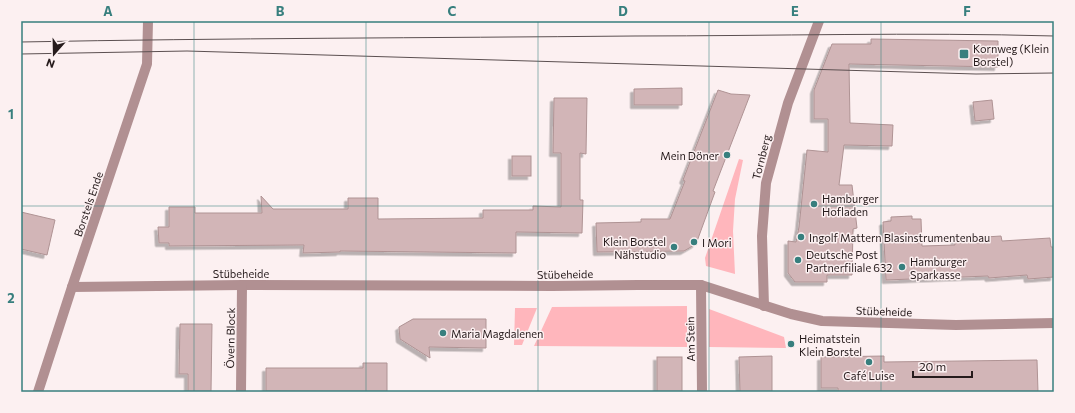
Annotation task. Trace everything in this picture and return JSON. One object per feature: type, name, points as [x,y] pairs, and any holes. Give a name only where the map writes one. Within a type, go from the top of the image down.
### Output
[{"type":"street","name":"Borstels Ende","points":[[38,392],[147,64],[148,21]]},
{"type":"street","name":"Tornberg","points":[[764,306],[762,236],[766,183],[788,103],[818,21]]},
{"type":"street","name":"Stübeheide","points":[[72,287],[242,284],[701,286],[791,314],[822,321],[956,325],[1054,323]]},
{"type":"street","name":"Övern Block","points":[[241,392],[242,284]]},
{"type":"street","name":"Am Stein","points":[[701,286],[702,392]]},
{"type":"shaded area","points":[[739,159],[743,160],[735,199],[733,231],[735,274],[706,266],[705,258]]},
{"type":"shaded area","points":[[687,306],[687,347],[534,346],[552,307]]},
{"type":"shaded area","points":[[515,308],[537,308],[522,345],[514,345]]},
{"type":"shaded area","points":[[709,309],[784,337],[786,348],[709,347]]},
{"type":"building","points":[[871,39],[998,41],[998,67],[849,64],[850,123],[893,125],[892,146],[844,145],[839,185],[852,185],[857,228],[853,229],[852,275],[827,275],[827,282],[795,282],[788,273],[788,241],[796,242],[807,150],[828,152],[828,119],[814,119],[814,90],[832,44],[871,44]]},
{"type":"building","points":[[682,88],[682,105],[634,105],[634,89]]},
{"type":"building","points":[[718,90],[731,94],[750,95],[713,191],[715,192],[696,244],[684,251],[597,252],[596,223],[641,222],[641,219],[670,219],[685,181],[683,180]]},
{"type":"building","points":[[554,98],[587,98],[586,154],[580,153],[580,200],[583,200],[582,233],[516,232],[516,253],[340,251],[303,253],[304,245],[169,246],[169,243],[159,243],[158,227],[169,227],[169,207],[195,207],[195,213],[262,213],[261,196],[273,209],[348,209],[348,198],[378,198],[378,219],[483,218],[483,210],[533,210],[533,206],[561,207],[561,153],[553,153]]},
{"type":"building","points":[[992,100],[994,119],[975,121],[973,102]]},
{"type":"building","points":[[512,156],[531,156],[531,176],[512,176]]},
{"type":"building","points":[[21,212],[55,220],[47,255],[21,249]]},
{"type":"building","points":[[912,216],[912,219],[921,219],[922,246],[955,245],[954,237],[970,236],[970,238],[1001,236],[1002,241],[1050,238],[1051,247],[1053,247],[1054,277],[1028,279],[1027,275],[989,278],[988,276],[886,280],[883,222],[891,221],[891,217]]},
{"type":"building","name":"Maria Magdalenen","points":[[413,319],[486,319],[486,348],[429,347],[430,358],[400,339],[399,327]]},
{"type":"building","points":[[180,324],[212,324],[211,392],[188,392],[188,374],[179,374]]},
{"type":"building","points":[[772,356],[772,392],[740,392],[739,357]]},
{"type":"building","points":[[884,356],[884,362],[1037,360],[1038,392],[838,392],[838,388],[821,388],[821,357]]},
{"type":"building","points":[[657,357],[682,357],[682,392],[657,392]]},
{"type":"building","points":[[363,363],[387,363],[387,392],[266,391],[266,368],[363,368]]},
{"type":"tram line","points":[[21,42],[844,34],[1054,36]]},
{"type":"tram line","points":[[21,54],[187,51],[976,74],[1054,73]]},
{"type":"place","name":"Kornweg (Klein Borstel)","points":[[964,54]]},
{"type":"place","name":"Mein Döner","points":[[727,155]]},
{"type":"place","name":"Hamburger Hofladen","points":[[814,204]]},
{"type":"place","name":"Ingolf Mattern Blasinstrumentenbau","points":[[801,237]]},
{"type":"place","name":"I Mori","points":[[694,242]]},
{"type":"place","name":"Klein Borstel Nähstudio","points":[[674,247]]},
{"type":"place","name":"Deutsche Post Partnerfiliale 632","points":[[798,260]]},
{"type":"place","name":"Hamburger Sparkasse","points":[[902,267]]},
{"type":"place","name":"Maria Magdalenen","points":[[443,333]]},
{"type":"place","name":"Heimatstein Klein Borstel","points":[[791,344]]},
{"type":"place","name":"Café Luise","points":[[869,362]]}]
